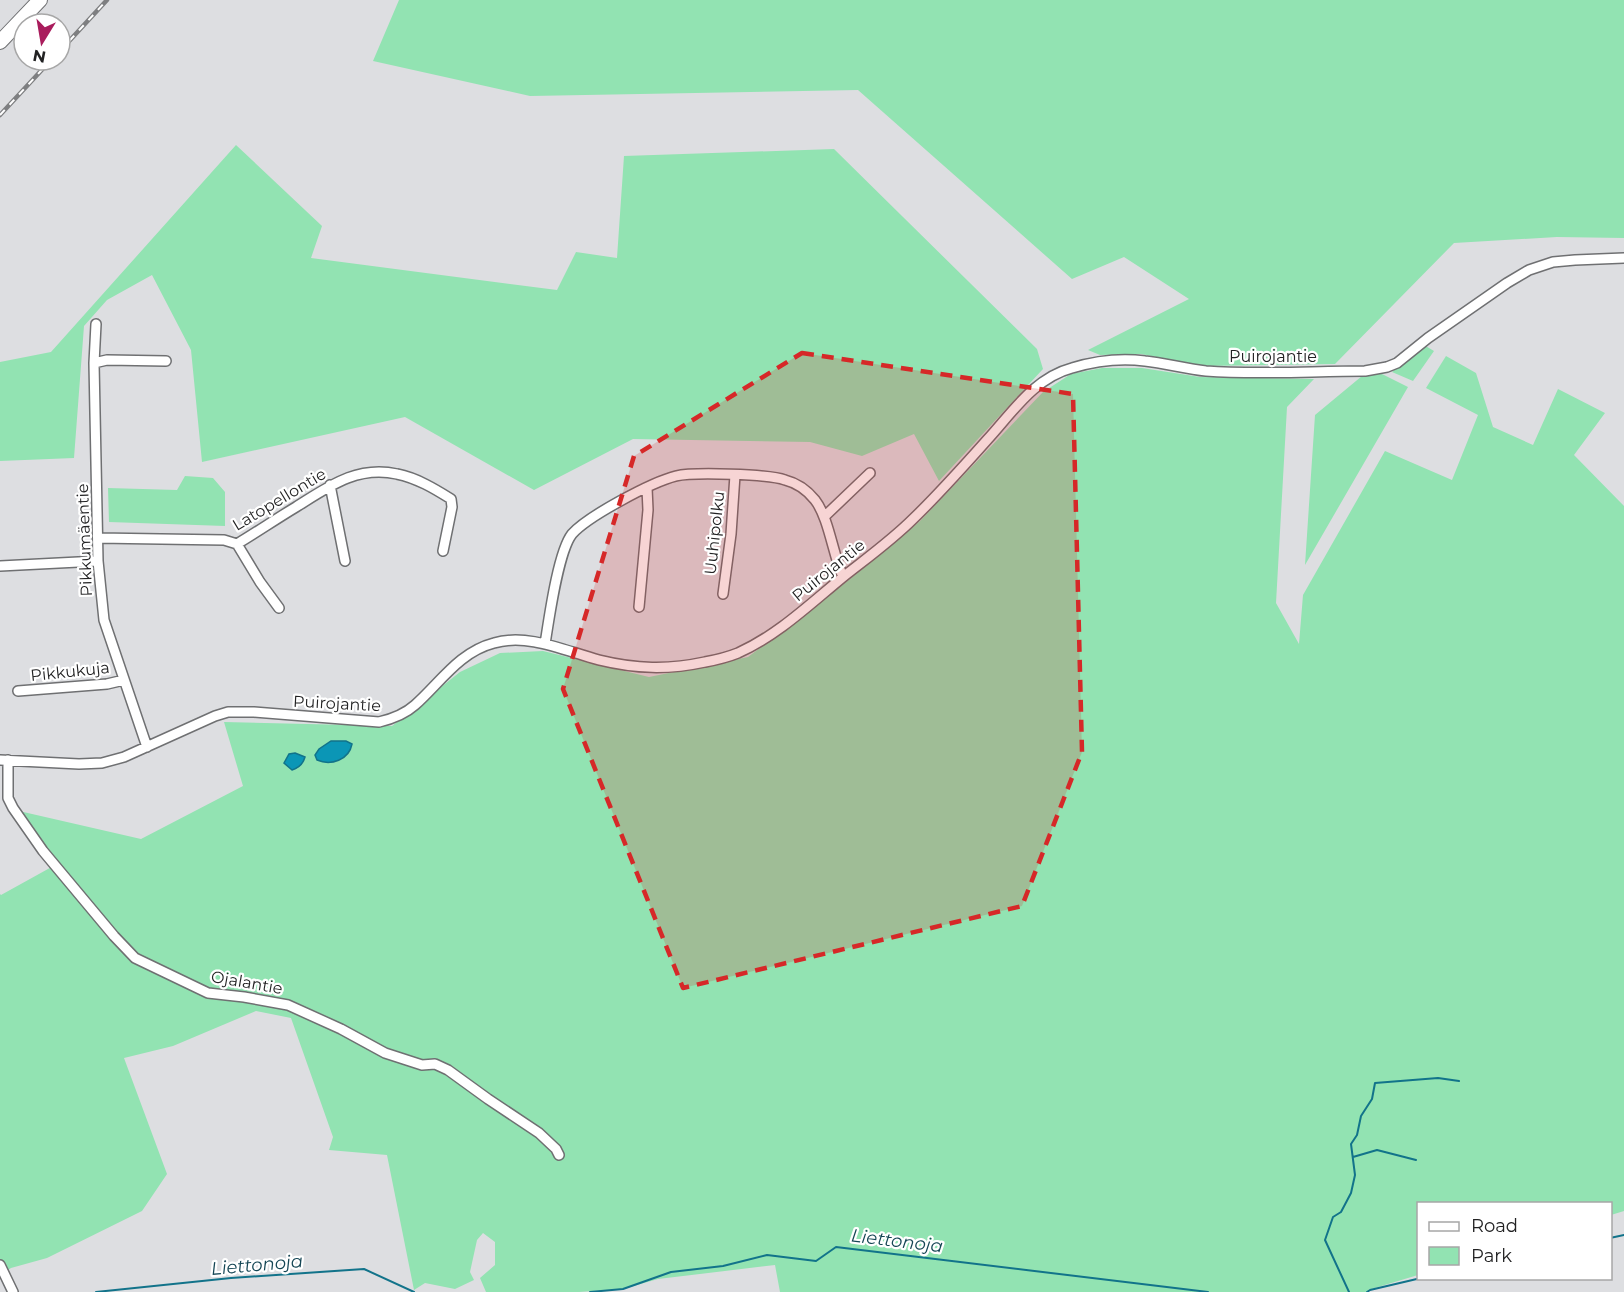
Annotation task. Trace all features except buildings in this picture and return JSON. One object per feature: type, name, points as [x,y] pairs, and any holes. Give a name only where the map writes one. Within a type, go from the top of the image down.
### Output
[{"type":"highway","points":[[0,42],[40,0]]},
{"type":"street","name":"Puirojantie","points":[[4,760],[102,763],[124,757],[228,712],[254,712],[379,723],[414,707],[448,671],[481,647],[495,642],[516,640],[545,644],[599,660],[663,669],[687,666],[735,654],[759,642],[785,624],[912,520],[1039,384],[1069,368],[1102,361],[1142,361],[1204,371],[1365,371],[1378,369],[1397,363],[1428,338],[1529,270],[1553,262],[1624,258]]},
{"type":"street","name":"Pikkumäentie","points":[[96,324],[94,363],[98,561],[104,620],[147,747]]},
{"type":"street","points":[[94,363],[107,360],[166,361]]},
{"type":"street","name":"Latopellontie","points":[[98,538],[224,540],[237,544],[339,480],[359,474],[379,472],[410,477],[451,499],[452,507],[443,551]]},
{"type":"street","points":[[824,517],[870,473]]},
{"type":"street","name":"Uuhipolku","points":[[723,594],[731,534],[735,475]]},
{"type":"street","points":[[545,644],[562,556],[571,535],[594,516],[675,476],[770,476],[797,484],[816,501],[824,517],[843,577]]},
{"type":"street","points":[[330,485],[345,561]]},
{"type":"street","points":[[639,607],[648,510],[647,488]]},
{"type":"street","points":[[237,544],[279,608]]},
{"type":"street","points":[[0,566],[98,561]]},
{"type":"street","name":"Pikkukuja","points":[[18,691],[107,684],[124,680]]},
{"type":"street","name":"Ojalantie","points":[[4,760],[8,798],[13,808],[43,851],[108,930],[135,958],[208,993],[288,1005],[341,1029],[385,1053],[422,1065],[435,1064],[448,1070],[539,1133],[556,1149],[559,1155]]},
{"type":"street","points":[[0,1265],[12,1290],[0,1292]]},
{"type":"highlighted area","points":[[802,353],[1073,394],[1082,752],[1022,906],[683,988],[563,689],[634,456]]},
{"type":"green space","points":[[399,0],[1624,0],[1624,238],[1557,237],[1454,243],[1335,364],[1203,366],[1141,354],[1100,355],[1088,350],[1189,299],[1124,257],[1072,279],[858,90],[530,96],[373,61]]},
{"type":"green space","points":[[236,145],[322,226],[311,258],[557,290],[576,252],[617,258],[624,156],[834,149],[1037,349],[1043,369],[939,481],[914,434],[862,456],[810,442],[633,439],[534,490],[405,417],[202,462],[191,350],[152,275],[107,300],[84,326],[74,458],[0,461],[0,362],[51,352]]},
{"type":"green space","points":[[1424,345],[1434,351],[1413,381],[1392,372]]},
{"type":"green space","points":[[1446,356],[1476,373],[1493,427],[1533,445],[1558,389],[1605,413],[1574,455],[1624,506],[1624,1211],[1612,1215],[1612,1202],[1417,1202],[1417,1275],[1368,1290],[1369,1292],[780,1292],[775,1265],[658,1279],[623,1289],[579,1292],[486,1292],[480,1278],[495,1265],[495,1242],[483,1233],[477,1240],[470,1272],[474,1280],[455,1289],[425,1283],[414,1290],[387,1155],[329,1150],[333,1137],[291,1018],[256,1011],[173,1046],[124,1058],[167,1174],[142,1211],[47,1258],[11,1268],[0,1275],[0,894],[57,864],[19,811],[141,839],[243,786],[224,722],[392,726],[460,672],[500,653],[543,651],[649,677],[748,657],[845,583],[920,521],[1043,392],[1071,374],[1102,368],[1142,368],[1200,377],[1314,379],[1287,407],[1276,603],[1299,644],[1303,595],[1385,451],[1452,480],[1478,415],[1426,388]]},
{"type":"green space","points":[[1380,373],[1408,387],[1305,565],[1315,415],[1362,376]]},
{"type":"green space","points":[[185,476],[213,478],[225,492],[225,526],[109,522],[108,488],[177,490]]},
{"type":"water","points":[[331,741],[346,741],[352,744],[347,754],[339,760],[322,762],[317,760],[315,755],[319,749]]},
{"type":"water","points":[[295,753],[305,757],[297,768],[292,770],[284,763],[289,754]]},
{"type":"waterway","points":[[1349,1292],[1325,1240],[1333,1217],[1341,1212],[1351,1193],[1355,1175],[1351,1144],[1357,1135],[1361,1116],[1372,1099],[1375,1083],[1438,1078],[1459,1081]]},
{"type":"waterway","points":[[1353,1157],[1377,1150],[1416,1160]]},
{"type":"waterway","name":"Liettonoja","points":[[1612,1238],[1624,1235]]},
{"type":"waterway","name":"Liettonoja","points":[[590,1292],[623,1289],[671,1272],[723,1266],[767,1255],[816,1261],[836,1247],[1208,1292]]},
{"type":"waterway","name":"Liettonoja","points":[[96,1292],[231,1278],[364,1269],[414,1292]]},
{"type":"waterway","name":"Liettonoja","points":[[1367,1292],[1417,1279]]},
{"type":"railway","points":[[72,38],[107,0]]},
{"type":"railway","points":[[0,115],[40,72]]}]
